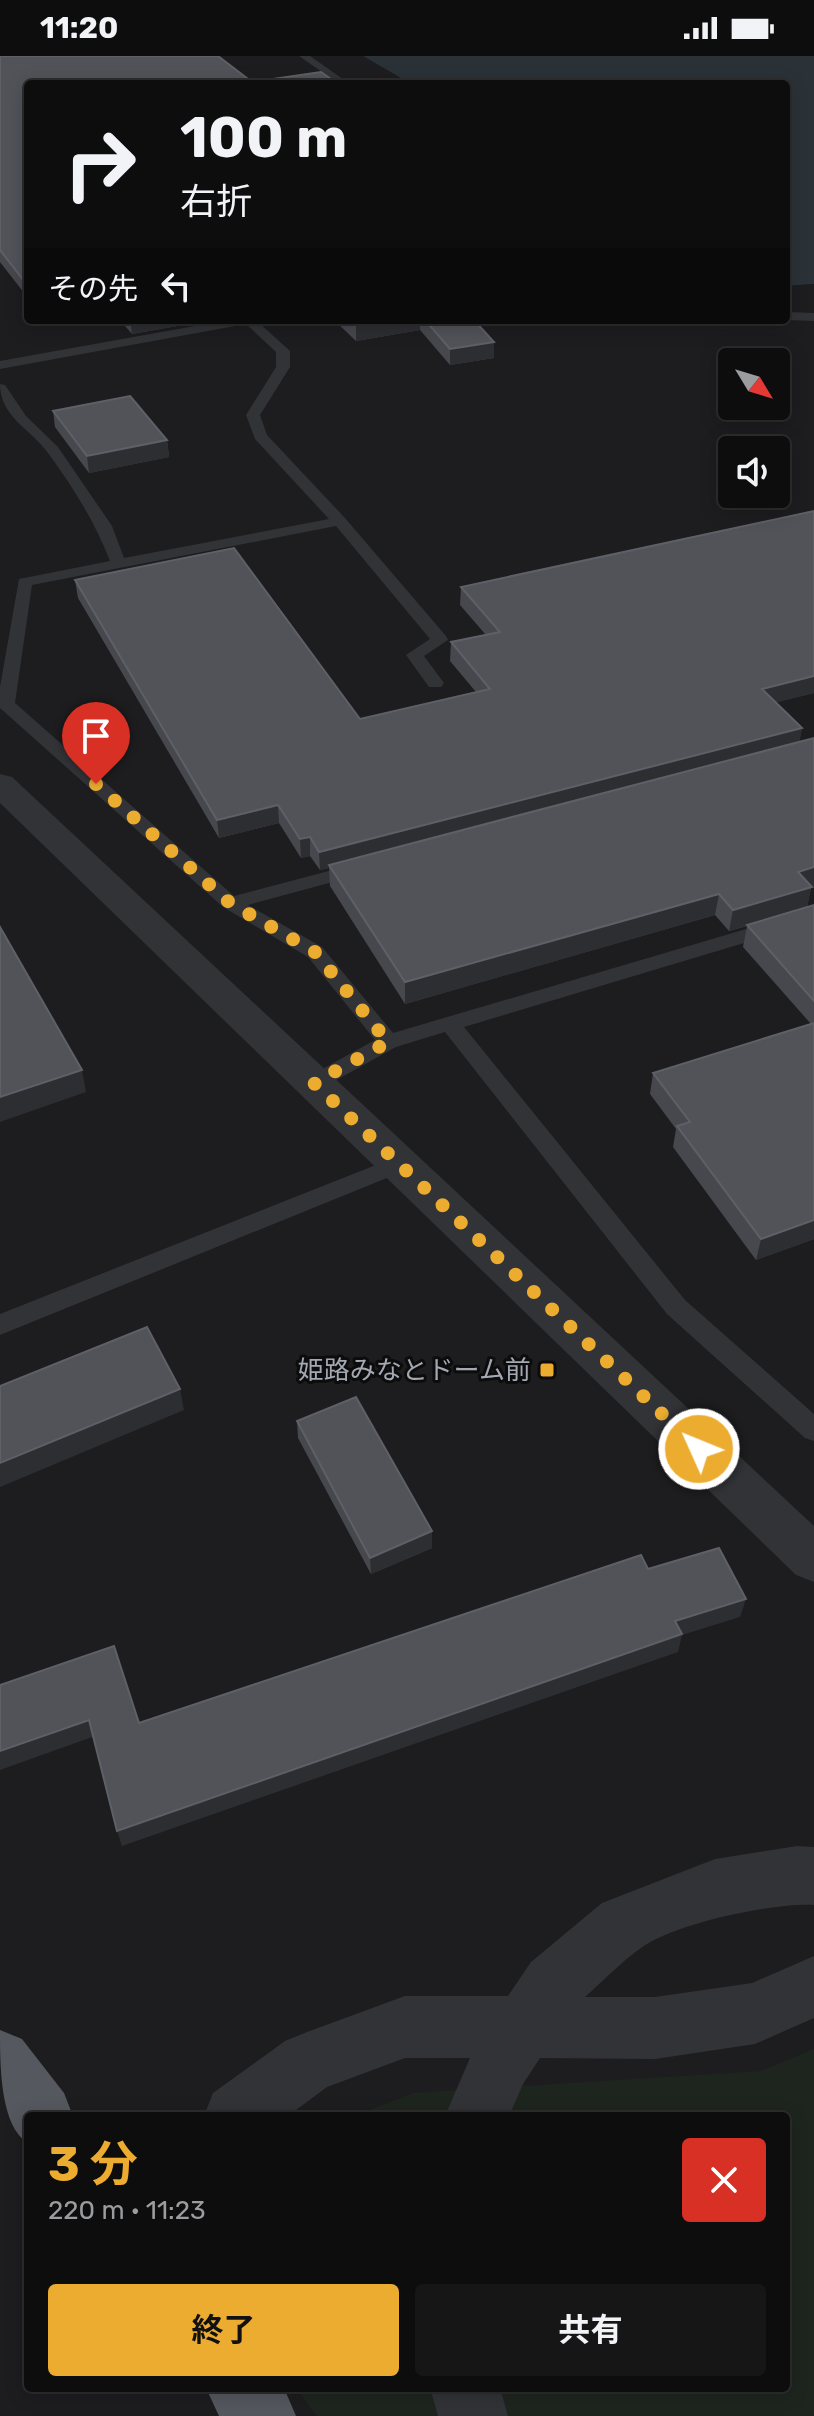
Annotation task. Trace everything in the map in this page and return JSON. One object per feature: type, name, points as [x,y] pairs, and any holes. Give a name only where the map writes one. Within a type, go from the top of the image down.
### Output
[{"type":"highway","points":[[0,2061],[38,2112]]},
{"type":"highway","points":[[244,2392],[261,2416]]},
{"type":"street","points":[[0,784],[814,1559]]},
{"type":"street","points":[[479,2112],[501,2062],[553,1984],[623,1924],[715,1888],[797,1875],[814,1876]]},
{"type":"street","points":[[241,2112],[307,2063],[405,2027],[655,2028],[755,2013],[814,1986]]},
{"type":"street","points":[[466,2392],[473,2416]]},
{"type":"lane","points":[[304,56],[339,80]]},
{"type":"lane","points":[[790,316],[814,317]]},
{"type":"lane","points":[[0,365],[227,324]]},
{"type":"lane","points":[[253,324],[283,351],[283,367],[253,415],[260,436],[340,521],[440,640],[414,655],[435,683]]},
{"type":"lane","points":[[0,388],[21,419],[51,447],[104,526],[119,565]]},
{"type":"lane","points":[[340,521],[25,582],[6,704],[230,903],[315,952],[388,1042]]},
{"type":"lane","points":[[230,903],[384,863]]},
{"type":"lane","points":[[314,1083],[388,1042],[814,915]]},
{"type":"lane","points":[[449,1023],[676,1307],[814,1430]]},
{"type":"lane","points":[[0,1325],[401,1163]]},
{"type":"shaded area","points":[[0,56],[363,56],[404,80],[24,80],[24,324],[790,324],[790,286],[814,284],[814,2416],[0,2416]]},
{"type":"shaded area","points":[[363,56],[814,56],[814,284],[790,286],[790,80],[404,80]]},
{"type":"shaded area","points":[[814,2049],[814,2416],[317,2416],[299,2392],[790,2392],[790,2112],[365,2112],[413,2093],[761,2071]]},
{"type":"building","points":[[0,56],[218,56],[249,80],[24,80],[24,281],[0,250]]},
{"type":"building","points":[[321,72],[332,80],[266,80]]},
{"type":"building","points":[[428,324],[478,324],[494,342],[450,349]]},
{"type":"building","points":[[130,396],[167,440],[87,456],[53,411]]},
{"type":"building","points":[[814,511],[814,676],[762,689],[802,728],[319,852],[310,837],[300,839],[278,805],[217,820],[75,580],[234,548],[360,719],[490,689],[451,642],[500,632],[461,587]]},
{"type":"building","points":[[814,738],[814,867],[798,872],[812,887],[733,910],[719,894],[405,982],[329,865]]},
{"type":"building","points":[[814,905],[814,1001],[747,925]]},
{"type":"building","points":[[0,927],[82,1070],[0,1097]]},
{"type":"building","points":[[814,1023],[814,1220],[761,1239],[677,1126],[690,1122],[653,1073]]},
{"type":"building","points":[[147,1327],[180,1389],[0,1463],[0,1386]]},
{"type":"building","points":[[356,1397],[432,1531],[370,1558],[297,1421]]},
{"type":"building","points":[[719,1548],[746,1599],[675,1621],[682,1634],[117,1831],[89,1720],[0,1751],[0,1685],[114,1646],[139,1723],[641,1555],[648,1569]]},
{"type":"place","name":"姫路みなとドーム前","points":[[547,1370]]},
{"type":"route","points":[[96,784],[230,903],[315,952],[388,1042],[314,1083],[699,1449]]}]
